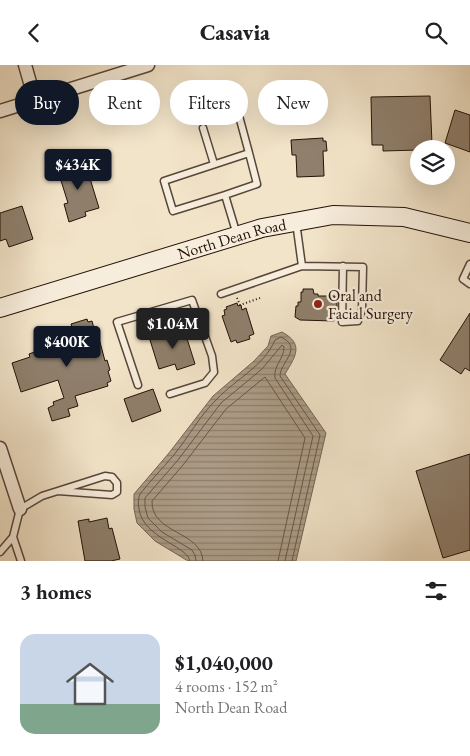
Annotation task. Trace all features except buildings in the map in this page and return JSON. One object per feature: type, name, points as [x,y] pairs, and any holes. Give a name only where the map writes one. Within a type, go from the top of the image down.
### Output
[{"type":"street","points":[[25,65],[30,80]]},
{"type":"street","points":[[79,87],[148,65]]},
{"type":"street","points":[[0,111],[15,106]]},
{"type":"street","name":"North Dean Road","points":[[0,308],[262,229],[333,215],[404,217],[470,233]]},
{"type":"street","points":[[0,448],[20,509]]},
{"type":"lane","points":[[241,125],[249,153],[257,184],[173,211],[164,181],[249,153]]},
{"type":"lane","points":[[203,127],[214,164]]},
{"type":"lane","points":[[225,195],[237,236]]},
{"type":"lane","points":[[296,222],[302,266]]},
{"type":"lane","points":[[470,264],[463,279],[470,284]]},
{"type":"lane","points":[[221,293],[302,266],[342,266],[363,267],[362,309],[358,321],[351,323],[342,322],[342,266]]},
{"type":"lane","points":[[138,385],[118,322],[192,299],[212,356],[214,372],[205,383],[170,393]]},
{"type":"lane","points":[[0,552],[13,537],[20,509],[42,496],[105,475],[112,477],[117,483],[117,492],[112,495],[58,491]]},
{"type":"lane","points":[[13,537],[21,561]]},
{"type":"path","points":[[230,299],[237,297],[240,305],[260,298]]},
{"type":"water","points":[[282,332],[296,346],[295,356],[285,374],[326,433],[296,561],[188,561],[155,541],[137,523],[134,509],[134,494],[169,453],[213,396],[254,361],[268,346],[271,336]]},
{"type":"place","name":"Oral and Facial Surgery","points":[[318,304]]}]
